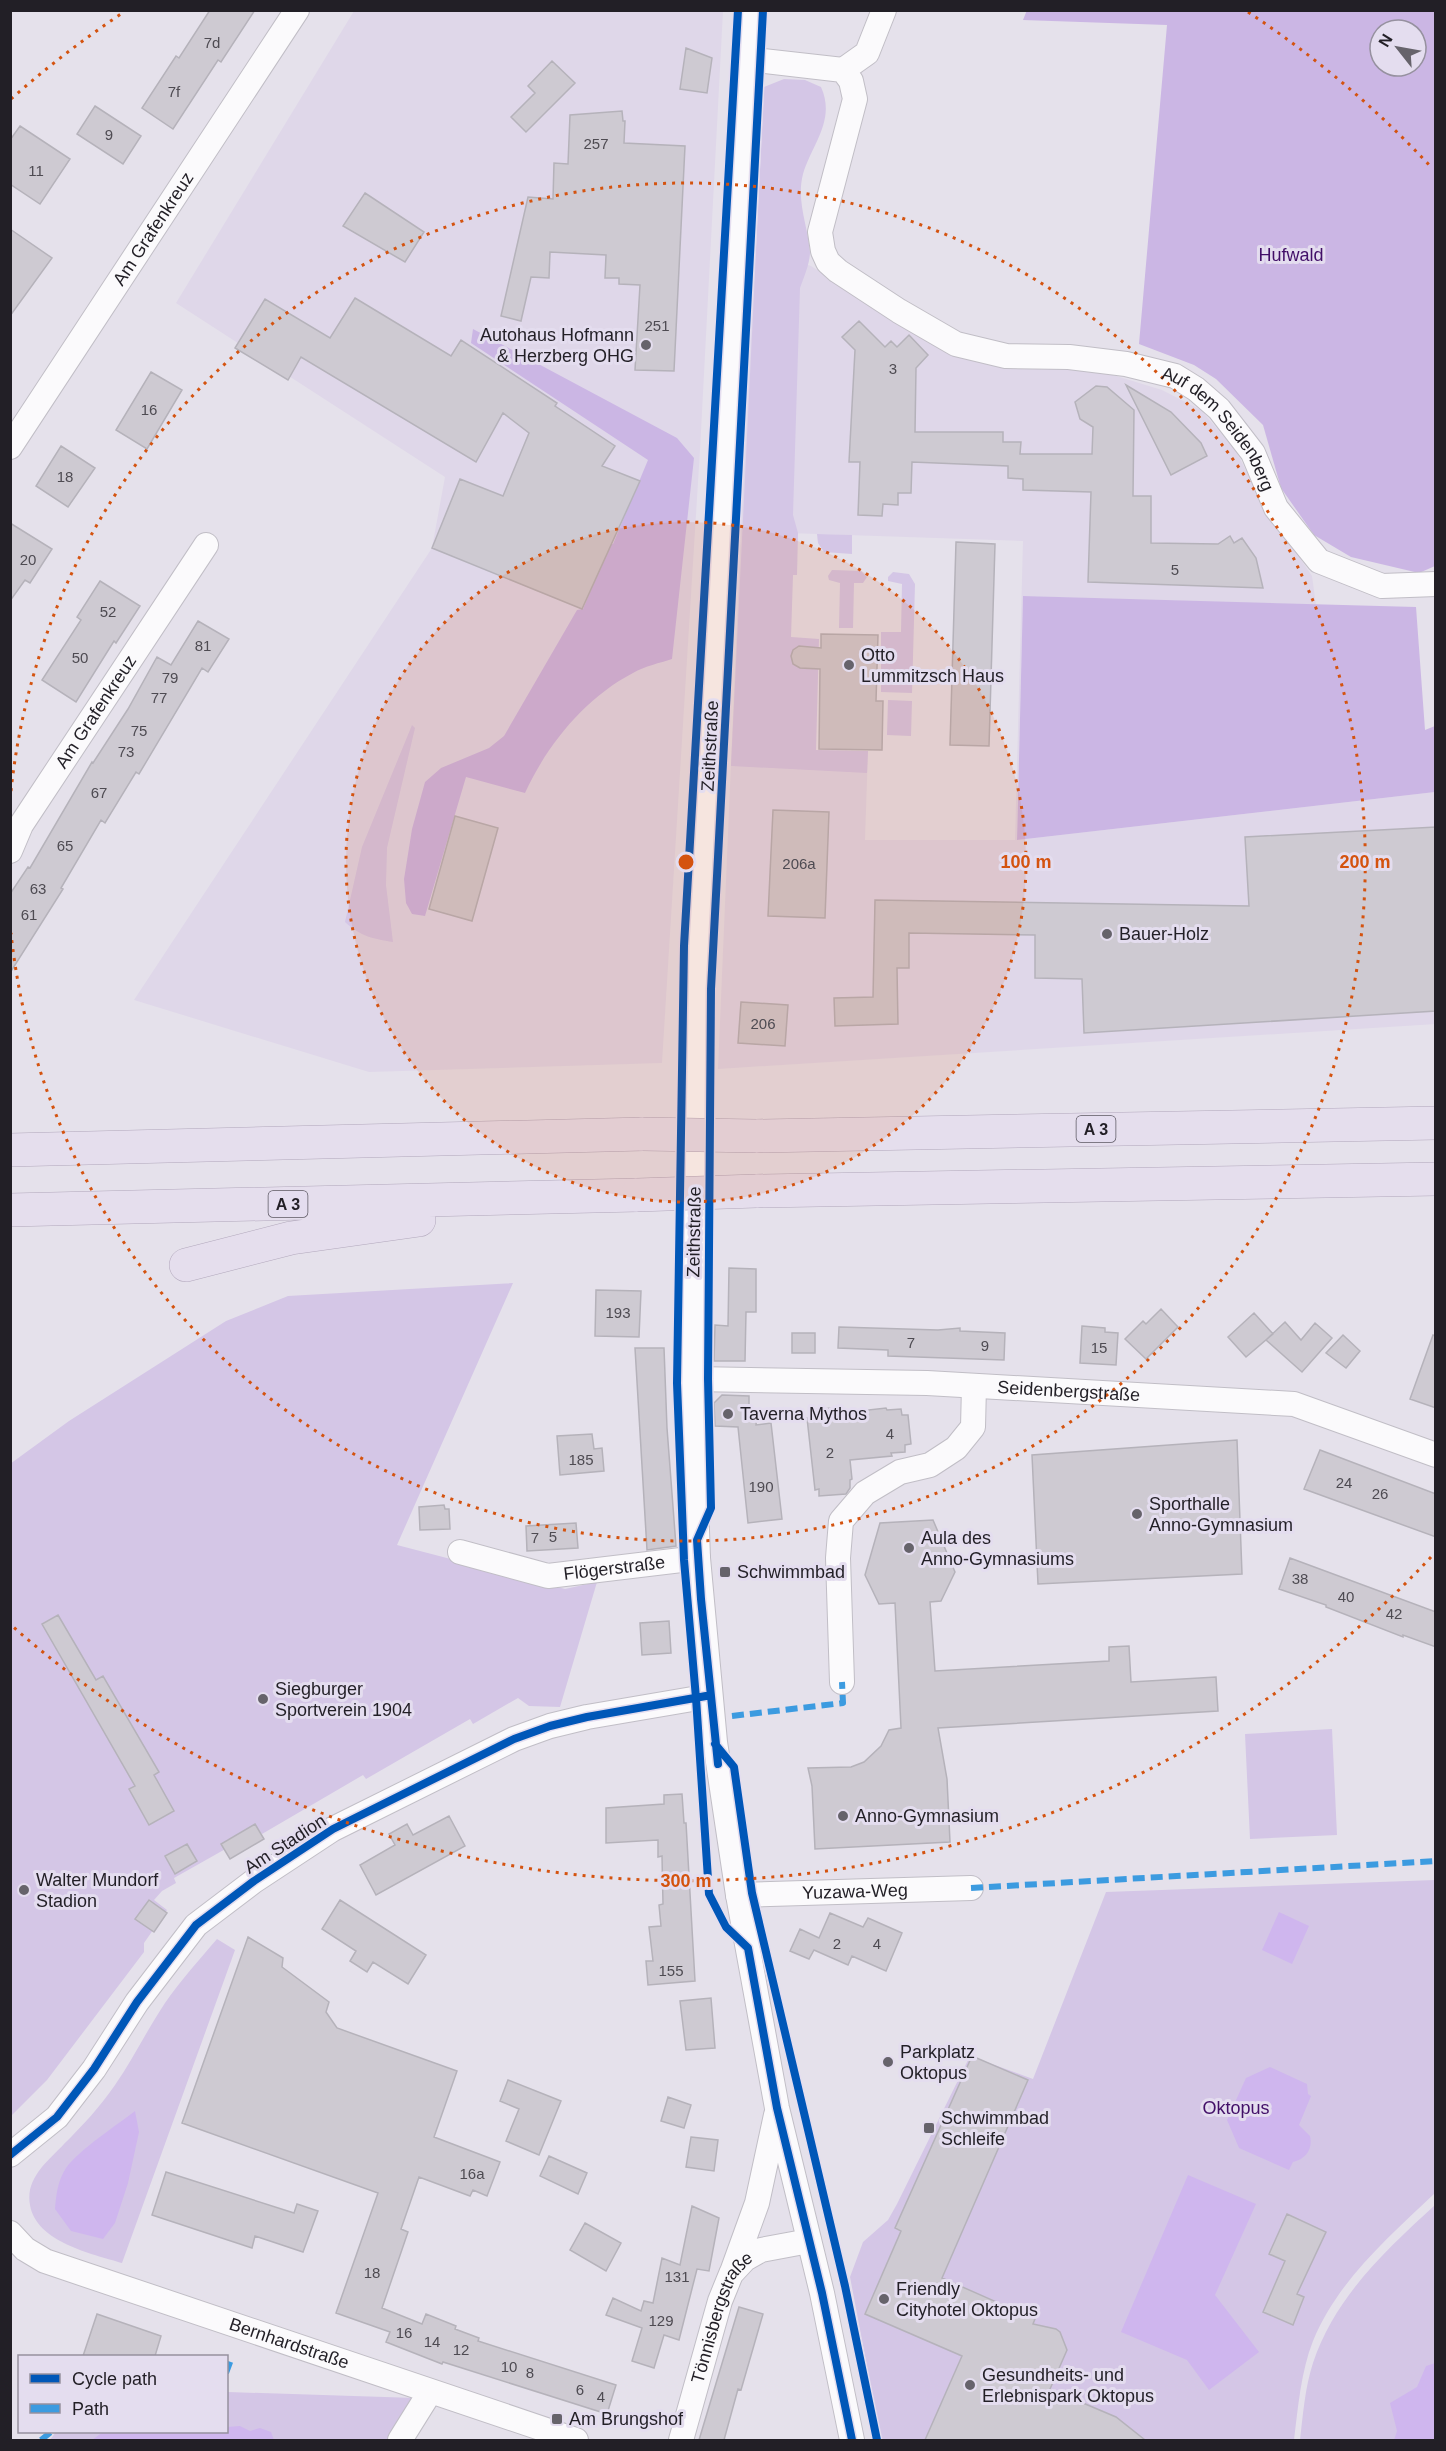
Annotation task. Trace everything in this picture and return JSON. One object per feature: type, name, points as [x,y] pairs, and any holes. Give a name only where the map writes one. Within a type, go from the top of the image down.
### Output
[{"type":"highway","name":"A 3","points":[[10,1150],[643,1134],[756,1136],[1436,1123]]},
{"type":"highway","name":"A 3","points":[[10,1210],[566,1198],[756,1191],[1436,1179]]},
{"type":"highway","points":[[186,1265],[291,1238],[412,1221],[462,1218],[566,1198]]},
{"type":"street","name":"Am Grafenkreuz","points":[[10,447],[297,10]]},
{"type":"street","name":"Zeithstraße","points":[[750,10],[697,989],[693,1379],[698,1558],[710,1696],[738,1895],[777,2108],[822,2293],[852,2440]]},
{"type":"street","points":[[747,59],[843,70],[867,53],[884,10]]},
{"type":"street","name":"Auf dem Seidenberg","points":[[843,70],[851,81],[855,99],[820,232],[823,251],[828,262],[838,272],[956,344],[1006,356],[1068,357],[1126,364],[1175,376],[1196,389],[1219,409],[1253,453],[1276,508],[1319,561],[1383,586],[1436,584]]},
{"type":"street","name":"Am Grafenkreuz","points":[[10,851],[21,825],[206,545]]},
{"type":"street","name":"Seidenbergstraße","points":[[693,1379],[974,1386],[1294,1404],[1436,1455]]},
{"type":"street","points":[[842,1682],[838,1558],[842,1521],[865,1493],[900,1472],[930,1465],[956,1448],[973,1427],[974,1386]]},
{"type":"street","name":"Flögerstraße","points":[[460,1552],[548,1576],[698,1558]]},
{"type":"street","name":"Am Stadion","points":[[10,2155],[57,2117],[94,2069],[137,2002],[196,1925],[254,1881],[333,1829],[514,1738],[587,1717],[710,1696]]},
{"type":"street","name":"Yuzawa-Weg","points":[[738,1895],[971,1888]]},
{"type":"street","points":[[732,2274],[757,2203],[777,2108]]},
{"type":"street","name":"Bernhardstraße","points":[[10,2233],[25,2249],[45,2261],[576,2440]]},
{"type":"street","name":"Tönnisbergstraße","points":[[681,2440],[720,2301],[732,2274],[746,2259],[760,2250],[808,2241]]},
{"type":"street","points":[[400,2440],[430,2392]]},
{"type":"shaded area","points":[[354,11],[723,11],[700,450],[662,1063],[369,1072],[134,1000],[432,548],[445,477],[176,303]]},
{"type":"shaded area","points":[[753,245],[811,266],[950,353],[1001,367],[1100,371],[1162,390],[1201,410],[1236,451],[1263,503],[1312,576],[1316,605],[1023,596],[1017,840],[1435,792],[1436,1024],[718,1069]],"holes":[[[788,533],[1023,541],[1015,840],[865,840],[868,751],[782,750]]]},
{"type":"shaded area","points":[[1279,1912],[1309,1926],[1292,1964],[1262,1950]]},
{"type":"shaded area","points":[[1270,2067],[1307,2084],[1308,2094],[1311,2096],[1299,2125],[1310,2136],[1308,2153],[1293,2162],[1289,2170],[1239,2148],[1227,2120],[1246,2078]]},
{"type":"shaded area","points":[[135,2111],[139,2132],[128,2183],[115,2223],[103,2239],[71,2231],[55,2209],[63,2173],[80,2153]]},
{"type":"shaded area","points":[[1188,2175],[1256,2204],[1215,2295],[1259,2352],[1209,2390],[1187,2360],[1121,2332]]},
{"type":"shaded area","points":[[1435,2363],[1435,2440],[1394,2440],[1397,2431],[1390,2403],[1417,2387],[1426,2366]]},
{"type":"shaded area","points":[[240,2426],[250,2431],[260,2428],[271,2432],[274,2440],[92,2440],[102,2433],[228,2433],[228,2427]]},
{"type":"green space","name":"Hufwald","points":[[1027,10],[1435,11],[1435,566],[1419,573],[1351,557],[1314,535],[1281,488],[1263,425],[1216,379],[1194,365],[1139,344],[1167,25],[1023,20]]},
{"type":"green space","points":[[784,79],[805,80],[821,87],[826,110],[821,132],[807,163],[801,184],[810,252],[800,288],[793,515],[798,533],[797,575],[793,575],[791,637],[819,639],[816,750],[868,751],[867,773],[731,766],[764,87]]},
{"type":"green space","points":[[473,329],[677,438],[694,458],[672,659],[647,667],[615,683],[584,709],[569,724],[544,758],[525,793],[466,777],[425,916],[412,914],[406,903],[404,879],[412,829],[425,782],[441,768],[489,748],[504,736],[577,610],[583,609],[648,460],[471,343]]},
{"type":"green space","points":[[817,534],[852,535],[852,554],[824,552],[818,543]]},
{"type":"green space","points":[[832,570],[861,571],[867,577],[863,583],[854,583],[853,628],[839,628],[840,583],[829,580],[828,576]]},
{"type":"green space","points":[[893,572],[909,574],[915,584],[912,693],[881,692],[881,632],[901,632],[902,584],[888,581],[888,577]]},
{"type":"green space","points":[[1023,596],[1416,607],[1425,730],[1435,726],[1435,792],[1017,840]]},
{"type":"green space","points":[[888,700],[912,701],[911,736],[887,735]]},
{"type":"green space","points":[[412,725],[415,728],[387,848],[386,885],[393,942],[367,936],[345,922],[362,847]]},
{"type":"green space","name":"Siegburger Sportverein 1904","points":[[513,1283],[397,1545],[565,1589],[597,1582],[560,1707],[529,1706],[518,1698],[473,1724],[470,1719],[366,1779],[363,1775],[262,1834],[259,1830],[174,1878],[176,1883],[162,1891],[154,1900],[167,1910],[144,1943],[144,1952],[47,2080],[11,2116],[10,1464],[69,1421],[226,1321],[288,1296]]},
{"type":"green space","points":[[1332,1729],[1337,1835],[1250,1839],[1245,1734]]},
{"type":"green space","name":"Oktopus","points":[[1435,1880],[1435,2193],[1350,2279],[1324,2319],[1313,2341],[1306,2365],[1294,2440],[881,2440],[850,2277],[863,2242],[888,2220],[970,2056],[1033,2079],[1106,1892]]},
{"type":"green space","points":[[217,1939],[235,1950],[122,2263],[67,2244],[54,2237],[34,2218],[29,2195],[34,2178],[103,2101],[122,2075],[165,2003]]},
{"type":"green space","points":[[1435,2205],[1435,2440],[1300,2440],[1310,2372],[1334,2317],[1348,2296],[1380,2258]]},
{"type":"green space","points":[[228,2392],[415,2398],[388,2440],[50,2440],[55,2433],[228,2433]]},
{"type":"building","points":[[210,10],[255,10],[221,62],[218,60],[173,129],[142,108],[176,56],[179,58]]},
{"type":"building","points":[[686,48],[712,58],[707,93],[680,89]]},
{"type":"building","points":[[552,61],[575,83],[526,132],[511,117],[535,93],[528,86]]},
{"type":"building","points":[[95,106],[141,136],[123,164],[77,134]]},
{"type":"building","points":[[622,111],[623,121],[625,121],[624,143],[685,146],[674,371],[635,370],[640,285],[619,284],[619,278],[605,278],[606,255],[550,252],[549,278],[531,277],[521,321],[501,316],[528,197],[553,199],[554,163],[568,164],[570,115]]},
{"type":"building","points":[[20,126],[70,159],[40,204],[10,184],[10,140]]},
{"type":"building","points":[[365,193],[424,232],[405,262],[343,226]]},
{"type":"building","points":[[10,229],[52,258],[10,316]]},
{"type":"building","points":[[355,298],[451,356],[461,340],[557,403],[555,406],[615,446],[602,466],[640,481],[582,609],[432,548],[460,479],[503,496],[529,433],[503,413],[476,462],[301,357],[288,380],[235,348],[265,299],[330,338]]},
{"type":"building","points":[[859,321],[885,347],[891,341],[897,347],[909,335],[928,355],[916,368],[915,432],[1003,432],[1003,442],[1021,442],[1020,454],[1092,454],[1093,427],[1080,419],[1075,402],[1096,386],[1107,387],[1134,410],[1133,496],[1151,496],[1151,543],[1218,544],[1230,536],[1234,543],[1242,538],[1256,558],[1263,588],[1088,582],[1091,492],[1023,490],[1023,479],[1008,478],[1008,466],[912,462],[911,493],[898,493],[898,505],[883,504],[882,516],[858,515],[860,462],[849,462],[855,350],[842,337]]},
{"type":"building","points":[[151,372],[182,390],[147,449],[116,430]]},
{"type":"building","points":[[1126,385],[1171,412],[1201,443],[1207,456],[1171,475]]},
{"type":"building","points":[[61,446],[95,468],[68,507],[36,486]]},
{"type":"building","points":[[10,523],[52,549],[30,583],[25,580],[10,601]]},
{"type":"building","points":[[956,542],[995,544],[989,746],[950,745]]},
{"type":"building","points":[[100,581],[140,606],[116,643],[114,641],[76,702],[42,680],[81,620],[77,617]]},
{"type":"building","points":[[198,621],[229,639],[208,672],[202,668],[139,774],[136,772],[105,823],[101,820],[61,888],[63,889],[10,973],[10,894],[28,867],[30,868],[92,762],[128,709],[157,657],[171,665]]},
{"type":"building","name":"Otto Lummitzsch Haus","points":[[821,634],[878,635],[876,701],[883,701],[882,750],[819,749],[820,669],[800,668],[793,664],[791,656],[793,650],[799,646],[821,648]]},
{"type":"building","points":[[773,810],[829,812],[825,918],[768,916]]},
{"type":"building","points":[[455,816],[498,828],[472,921],[429,909]]},
{"type":"building","name":"Bauer-Holz","points":[[1436,827],[1436,1011],[1084,1033],[1082,979],[1035,978],[1035,935],[909,933],[909,968],[897,968],[898,1024],[835,1026],[834,998],[873,997],[875,900],[1249,906],[1245,837]]},
{"type":"building","points":[[741,1002],[788,1005],[785,1046],[738,1043]]},
{"type":"building","points":[[729,1268],[756,1269],[756,1312],[746,1312],[745,1361],[714,1361],[715,1325],[728,1326]]},
{"type":"building","points":[[596,1290],[641,1291],[639,1337],[595,1336]]},
{"type":"building","points":[[1161,1309],[1178,1327],[1146,1359],[1125,1339],[1143,1321],[1146,1324]]},
{"type":"building","points":[[1254,1313],[1273,1334],[1246,1357],[1228,1337]]},
{"type":"building","points":[[1285,1322],[1301,1340],[1315,1323],[1332,1338],[1302,1372],[1266,1340]]},
{"type":"building","points":[[1082,1326],[1105,1328],[1105,1332],[1118,1333],[1116,1365],[1080,1363]]},
{"type":"building","points":[[839,1327],[938,1330],[960,1328],[960,1331],[1005,1333],[1004,1360],[888,1356],[888,1350],[838,1348]]},
{"type":"building","points":[[792,1333],[815,1333],[815,1353],[792,1353]]},
{"type":"building","points":[[1343,1335],[1360,1351],[1346,1368],[1326,1353]]},
{"type":"building","points":[[1433,1335],[1436,1336],[1436,1408],[1410,1399]]},
{"type":"building","points":[[635,1348],[664,1348],[667,1428],[676,1546],[647,1550]]},
{"type":"building","points":[[722,1395],[749,1396],[749,1414],[757,1414],[756,1425],[771,1423],[782,1519],[748,1523],[738,1427],[715,1426],[714,1403]]},
{"type":"building","points":[[842,1407],[842,1413],[886,1408],[887,1410],[901,1409],[902,1415],[908,1415],[911,1444],[905,1445],[905,1452],[891,1453],[892,1456],[850,1460],[852,1479],[846,1494],[819,1496],[819,1489],[815,1490],[807,1418],[811,1418],[810,1410]]},
{"type":"building","points":[[592,1434],[594,1449],[602,1448],[604,1471],[560,1475],[557,1436]]},
{"type":"building","name":"Sporthalle Anno-Gymnasium","points":[[1237,1440],[1242,1574],[1038,1584],[1032,1455]]},
{"type":"building","points":[[1320,1450],[1436,1494],[1436,1537],[1304,1489]]},
{"type":"building","points":[[444,1505],[445,1509],[449,1509],[450,1529],[420,1530],[419,1507]]},
{"type":"building","points":[[933,1520],[955,1572],[941,1601],[930,1602],[935,1671],[1109,1661],[1109,1647],[1129,1646],[1131,1682],[1216,1677],[1218,1711],[938,1728],[947,1779],[950,1842],[815,1849],[812,1786],[808,1768],[851,1767],[864,1762],[881,1746],[889,1730],[901,1728],[895,1603],[879,1604],[865,1575],[880,1523]]},
{"type":"building","points":[[576,1523],[578,1548],[527,1551],[526,1526]]},
{"type":"building","points":[[1290,1558],[1436,1612],[1436,1647],[1403,1635],[1403,1637],[1326,1607],[1326,1605],[1279,1589]]},
{"type":"building","points":[[58,1615],[96,1680],[103,1676],[159,1772],[154,1775],[174,1811],[149,1825],[129,1789],[135,1786],[42,1624]]},
{"type":"building","points":[[669,1621],[671,1653],[642,1655],[640,1623]]},
{"type":"building","points":[[682,1794],[684,1823],[686,1823],[695,1981],[648,1985],[646,1961],[653,1961],[649,1927],[661,1926],[659,1905],[663,1904],[662,1856],[658,1857],[658,1840],[606,1843],[606,1808],[664,1804],[664,1795]]},
{"type":"building","points":[[449,1816],[465,1846],[376,1895],[360,1865],[395,1845],[389,1834],[407,1824],[413,1835]]},
{"type":"building","points":[[255,1824],[264,1839],[230,1859],[221,1844]]},
{"type":"building","points":[[187,1844],[197,1861],[175,1874],[165,1856]]},
{"type":"building","points":[[149,1900],[167,1913],[154,1932],[135,1919]]},
{"type":"building","points":[[340,1900],[426,1955],[408,1984],[373,1962],[367,1972],[350,1961],[356,1951],[322,1929]]},
{"type":"building","points":[[830,1913],[863,1927],[868,1918],[902,1933],[886,1971],[852,1956],[848,1965],[814,1950],[809,1959],[790,1951],[800,1929],[819,1938]]},
{"type":"building","points":[[248,1937],[283,1958],[282,1967],[329,2002],[326,2012],[337,2028],[457,2071],[434,2137],[500,2162],[487,2196],[473,2190],[470,2196],[419,2177],[401,2229],[408,2232],[382,2308],[422,2324],[426,2314],[456,2326],[455,2329],[479,2338],[478,2341],[616,2385],[607,2414],[443,2362],[442,2364],[386,2342],[390,2332],[336,2313],[378,2193],[182,2123]]},
{"type":"building","points":[[711,1998],[715,2048],[686,2050],[680,2001]]},
{"type":"building","points":[[972,2056],[1028,2080],[942,2278],[1035,2319],[1033,2324],[1060,2332],[1067,2350],[1050,2389],[1116,2417],[1145,2440],[925,2440],[962,2356],[865,2314],[901,2231],[895,2228]]},
{"type":"building","points":[[508,2080],[561,2101],[539,2155],[506,2141],[519,2109],[500,2101]]},
{"type":"building","points":[[668,2097],[691,2105],[684,2128],[661,2121]]},
{"type":"building","points":[[691,2137],[718,2140],[714,2171],[686,2167]]},
{"type":"building","points":[[549,2156],[587,2173],[578,2194],[540,2176]]},
{"type":"building","points":[[166,2172],[294,2213],[297,2204],[318,2211],[303,2252],[255,2236],[252,2248],[152,2215]]},
{"type":"building","points":[[692,2206],[719,2218],[709,2271],[697,2269],[679,2340],[664,2335],[654,2368],[632,2361],[642,2328],[606,2315],[613,2298],[641,2311],[644,2301],[653,2303],[662,2258],[680,2265]]},
{"type":"building","points":[[1287,2214],[1326,2232],[1297,2294],[1304,2297],[1293,2325],[1263,2312],[1285,2261],[1269,2254]]},
{"type":"building","points":[[585,2223],[621,2243],[606,2271],[570,2250]]},
{"type":"building","points":[[739,2307],[763,2314],[741,2390],[738,2389],[724,2440],[699,2440]]},
{"type":"building","points":[[97,2314],[161,2336],[155,2355],[83,2355]]},
{"type":"marked path","points":[[732,1716],[843,1703],[842,1682]]},
{"type":"marked path","points":[[971,1888],[1436,1861]]},
{"type":"marked path","points":[[228,2368],[232,2357]]},
{"type":"marked path","points":[[41,2440],[50,2433]]},
{"type":"cycle path","points":[[738,10],[684,946],[677,1383],[684,1560],[709,1894],[726,1927],[748,1948],[777,2108],[822,2293],[852,2440]]},
{"type":"cycle path","points":[[718,1764],[697,1540],[711,1508],[708,1379],[711,989],[763,10]]},
{"type":"cycle path","points":[[10,2155],[57,2117],[94,2069],[137,2002],[196,1925],[254,1881],[333,1829],[514,1739],[550,1726],[587,1717],[706,1696]]},
{"type":"cycle path","points":[[715,1744],[734,1767],[752,1893],[845,2286],[877,2440]]},
{"type":"place","name":"Autohaus Hofmann & Herzberg OHG","points":[[646,345]]},
{"type":"place","name":"Otto Lummitzsch Haus","points":[[849,665]]},
{"type":"place","name":"Bauer-Holz","points":[[1107,934]]},
{"type":"place","name":"Taverna Mythos","points":[[728,1414]]},
{"type":"place","name":"Sporthalle Anno-Gymnasium","points":[[1137,1514]]},
{"type":"place","name":"Aula des Anno-Gymnasiums","points":[[909,1548]]},
{"type":"place","name":"Schwimmbad","points":[[725,1572]]},
{"type":"place","name":"Siegburger Sportverein 1904","points":[[263,1699]]},
{"type":"place","name":"Anno-Gymnasium","points":[[843,1816]]},
{"type":"place","name":"Walter Mundorf Stadion","points":[[24,1890]]},
{"type":"place","name":"Parkplatz Oktopus","points":[[888,2062]]},
{"type":"place","name":"Schwimmbad Schleife","points":[[929,2128]]},
{"type":"place","name":"Friendly Cityhotel Oktopus","points":[[884,2299]]},
{"type":"place","name":"Gesundheits- und Erlebnispark Oktopus","points":[[970,2385]]},
{"type":"place","name":"Am Brungshof","points":[[557,2419]]}]
